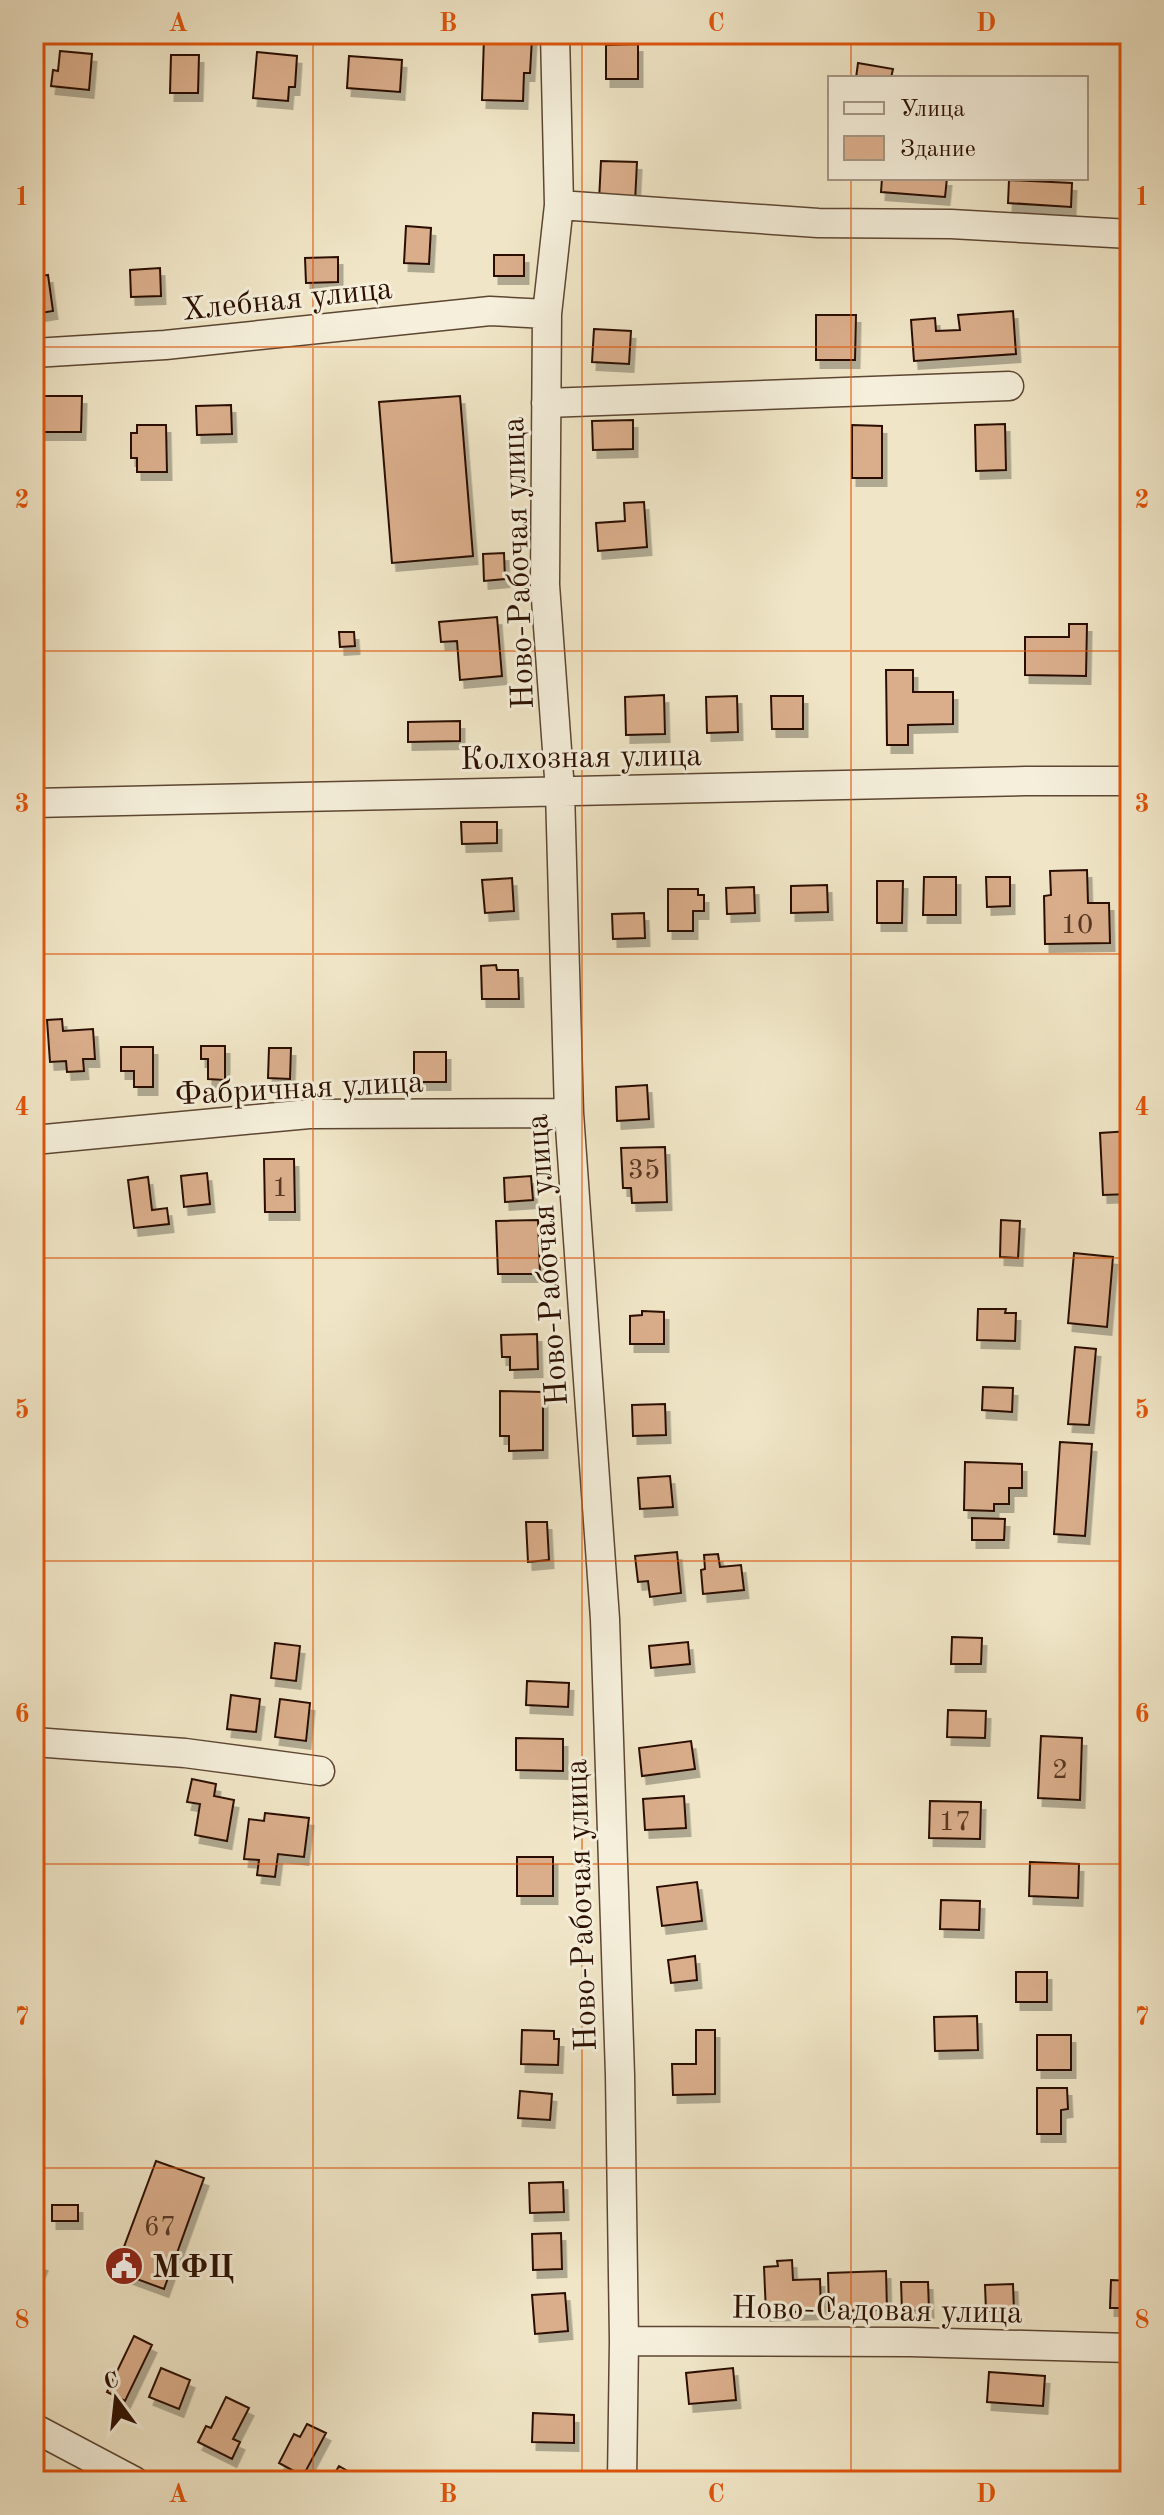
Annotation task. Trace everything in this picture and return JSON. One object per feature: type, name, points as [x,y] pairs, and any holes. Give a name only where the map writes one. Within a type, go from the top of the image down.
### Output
[{"type":"street","name":"Ново-Рабочая улица","points":[[555,34],[559,205],[547,314],[545,585],[560,791],[569,1113],[605,1619],[620,2075],[624,2341],[622,2481]]},
{"type":"street","points":[[559,205],[818,223],[951,224],[1130,234]]},
{"type":"street","name":"Хлебная улица","points":[[34,353],[165,345],[490,311],[547,314]]},
{"type":"street","points":[[546,403],[1009,386]]},
{"type":"street","name":"Колхозная улица","points":[[34,803],[1010,781],[1130,781]]},
{"type":"street","name":"Фабричная улица","points":[[34,1140],[309,1114],[569,1113]]},
{"type":"street","points":[[34,1742],[185,1753],[320,1771]]},
{"type":"street","name":"Ново-Садовая улица","points":[[624,2341],[911,2342],[1130,2348]]},
{"type":"street","points":[[34,2428],[134,2481]]},
{"type":"building","points":[[484,37],[532,38],[530,73],[524,73],[523,101],[482,100]]},
{"type":"building","points":[[638,44],[638,79],[606,79],[606,45]]},
{"type":"building","points":[[60,51],[92,54],[89,90],[51,86],[53,70],[58,71]]},
{"type":"building","points":[[257,52],[297,56],[295,87],[289,87],[288,101],[253,98]]},
{"type":"building","points":[[171,55],[199,55],[198,93],[170,93]]},
{"type":"building","points":[[349,56],[402,60],[400,92],[347,88]]},
{"type":"building","points":[[858,63],[893,69],[891,76],[856,76]]},
{"type":"building","points":[[601,161],[637,162],[635,202],[599,201]]},
{"type":"building","points":[[882,180],[947,180],[945,197],[881,192]]},
{"type":"building","points":[[1009,180],[1072,183],[1071,207],[1008,203]]},
{"type":"building","points":[[406,226],[431,228],[429,264],[404,263]]},
{"type":"building","points":[[494,255],[524,255],[524,276],[494,276]]},
{"type":"building","points":[[338,257],[338,282],[306,283],[305,258]]},
{"type":"building","points":[[160,268],[161,296],[131,297],[130,270]]},
{"type":"building","points":[[48,275],[53,311],[34,314],[34,277]]},
{"type":"building","points":[[1013,311],[1016,354],[914,361],[911,320],[935,318],[936,331],[960,330],[958,315]]},
{"type":"building","points":[[816,315],[856,315],[855,360],[816,360]]},
{"type":"building","points":[[594,329],[631,331],[629,364],[592,362]]},
{"type":"building","points":[[39,396],[82,396],[81,432],[39,432]]},
{"type":"building","points":[[460,396],[473,556],[392,563],[379,402]]},
{"type":"building","points":[[231,405],[232,434],[197,435],[196,406]]},
{"type":"building","points":[[633,420],[633,449],[593,450],[592,421]]},
{"type":"building","points":[[1005,424],[1006,470],[976,471],[975,425]]},
{"type":"building","points":[[137,425],[166,425],[167,472],[137,472],[137,458],[131,458],[131,433],[137,433]]},
{"type":"building","points":[[852,425],[882,426],[882,478],[852,478]]},
{"type":"building","points":[[644,502],[647,547],[598,551],[596,523],[625,521],[624,503]]},
{"type":"building","points":[[504,553],[505,579],[484,581],[483,554]]},
{"type":"building","points":[[497,617],[502,676],[460,680],[457,641],[441,642],[439,622]]},
{"type":"building","points":[[1069,624],[1087,624],[1086,676],[1025,675],[1025,637],[1069,637]]},
{"type":"building","points":[[339,632],[354,632],[355,646],[340,647]]},
{"type":"building","points":[[886,670],[913,670],[913,692],[953,692],[953,724],[908,725],[908,745],[887,745]]},
{"type":"building","points":[[664,695],[665,734],[626,735],[625,697]]},
{"type":"building","points":[[737,696],[738,732],[707,733],[706,697]]},
{"type":"building","points":[[771,696],[803,696],[803,729],[772,729]]},
{"type":"building","points":[[460,721],[460,741],[408,742],[408,722]]},
{"type":"building","points":[[461,822],[497,822],[497,843],[462,844]]},
{"type":"building","points":[[1087,870],[1088,903],[1109,903],[1110,943],[1045,944],[1044,896],[1051,895],[1050,871]]},
{"type":"building","points":[[924,877],[956,877],[956,915],[923,915]]},
{"type":"building","points":[[986,877],[1010,877],[1010,906],[987,907]]},
{"type":"building","points":[[512,878],[514,911],[485,913],[482,880]]},
{"type":"building","points":[[877,881],[903,881],[902,923],[877,923]]},
{"type":"building","points":[[827,885],[828,912],[791,913],[791,886]]},
{"type":"building","points":[[754,887],[755,913],[727,914],[726,888]]},
{"type":"building","points":[[668,889],[698,889],[698,895],[704,895],[704,911],[693,911],[693,931],[668,931]]},
{"type":"building","points":[[644,913],[645,938],[613,939],[612,914]]},
{"type":"building","points":[[496,965],[497,970],[518,970],[519,999],[482,999],[481,966]]},
{"type":"building","points":[[62,1019],[63,1031],[93,1029],[95,1059],[83,1059],[84,1071],[67,1072],[66,1061],[50,1062],[47,1020]]},
{"type":"building","points":[[201,1046],[225,1046],[225,1080],[208,1079],[208,1059],[201,1059]]},
{"type":"building","points":[[121,1047],[153,1047],[153,1087],[134,1087],[134,1071],[121,1071]]},
{"type":"building","points":[[269,1048],[291,1048],[290,1079],[268,1078]]},
{"type":"building","points":[[414,1052],[446,1052],[446,1082],[414,1082]]},
{"type":"building","points":[[647,1085],[649,1119],[617,1121],[616,1087]]},
{"type":"building","points":[[1130,1131],[1130,1194],[1103,1195],[1100,1133]]},
{"type":"building","points":[[665,1147],[667,1202],[632,1203],[631,1188],[623,1188],[621,1148]]},
{"type":"building","points":[[264,1159],[294,1159],[295,1212],[265,1212]]},
{"type":"building","points":[[207,1173],[210,1204],[184,1207],[181,1176]]},
{"type":"building","points":[[531,1176],[533,1200],[505,1202],[504,1178]]},
{"type":"building","points":[[148,1177],[152,1210],[167,1208],[169,1224],[134,1228],[128,1180]]},
{"type":"building","points":[[538,1220],[540,1274],[498,1274],[496,1221]]},
{"type":"building","points":[[1001,1220],[1020,1221],[1018,1258],[1000,1257]]},
{"type":"building","points":[[1074,1253],[1113,1257],[1107,1327],[1068,1323]]},
{"type":"building","points":[[978,1309],[1006,1309],[1005,1313],[1016,1313],[1015,1341],[977,1340]]},
{"type":"building","points":[[642,1311],[664,1312],[664,1344],[630,1344],[630,1316],[642,1315]]},
{"type":"building","points":[[537,1334],[538,1369],[510,1370],[510,1357],[502,1357],[501,1335]]},
{"type":"building","points":[[1075,1347],[1096,1349],[1089,1425],[1068,1424]]},
{"type":"building","points":[[983,1387],[1013,1388],[1012,1412],[982,1410]]},
{"type":"building","points":[[500,1391],[543,1392],[543,1450],[509,1451],[509,1436],[500,1436]]},
{"type":"building","points":[[665,1404],[666,1435],[633,1436],[632,1405]]},
{"type":"building","points":[[1060,1442],[1092,1444],[1085,1536],[1054,1534]]},
{"type":"building","points":[[965,1462],[1022,1464],[1022,1488],[1009,1488],[1009,1504],[994,1504],[994,1511],[964,1510]]},
{"type":"building","points":[[670,1476],[673,1507],[640,1509],[638,1478]]},
{"type":"building","points":[[972,1518],[1005,1519],[1004,1540],[972,1540]]},
{"type":"building","points":[[526,1522],[547,1522],[549,1560],[528,1562]]},
{"type":"building","points":[[677,1552],[681,1593],[650,1597],[648,1581],[638,1582],[635,1556]]},
{"type":"building","points":[[718,1554],[720,1567],[741,1565],[744,1590],[703,1594],[701,1570],[705,1569],[704,1555]]},
{"type":"building","points":[[952,1637],[982,1638],[981,1664],[951,1664]]},
{"type":"building","points":[[688,1642],[690,1664],[651,1668],[649,1646]]},
{"type":"building","points":[[275,1643],[300,1646],[296,1681],[271,1678]]},
{"type":"building","points":[[527,1681],[569,1683],[568,1707],[526,1705]]},
{"type":"building","points":[[231,1695],[260,1699],[256,1732],[227,1729]]},
{"type":"building","points":[[280,1699],[310,1703],[306,1741],[275,1737]]},
{"type":"building","points":[[948,1710],[986,1711],[985,1738],[947,1737]]},
{"type":"building","points":[[1041,1736],[1082,1738],[1080,1800],[1038,1798]]},
{"type":"building","points":[[516,1738],[563,1739],[563,1771],[516,1770]]},
{"type":"building","points":[[691,1741],[695,1769],[642,1776],[639,1748]]},
{"type":"building","points":[[192,1779],[216,1784],[214,1796],[234,1800],[227,1841],[195,1835],[200,1804],[187,1802]]},
{"type":"building","points":[[684,1796],[686,1828],[645,1830],[643,1799]]},
{"type":"building","points":[[930,1801],[981,1802],[980,1839],[929,1838]]},
{"type":"building","points":[[265,1813],[309,1818],[304,1857],[278,1854],[275,1877],[257,1875],[259,1860],[244,1859],[249,1819],[264,1821]]},
{"type":"building","points":[[517,1857],[553,1857],[553,1896],[517,1896]]},
{"type":"building","points":[[1030,1862],[1079,1864],[1078,1898],[1029,1896]]},
{"type":"building","points":[[697,1882],[702,1921],[662,1926],[657,1887]]},
{"type":"building","points":[[941,1900],[980,1901],[979,1930],[940,1929]]},
{"type":"building","points":[[695,1956],[697,1980],[671,1983],[668,1960]]},
{"type":"building","points":[[1016,1972],[1047,1972],[1047,2002],[1016,2002]]},
{"type":"building","points":[[977,2016],[978,2050],[935,2051],[934,2017]]},
{"type":"building","points":[[522,2030],[554,2031],[554,2039],[559,2039],[558,2065],[521,2064]]},
{"type":"building","points":[[696,2030],[715,2030],[715,2094],[673,2095],[672,2064],[696,2064]]},
{"type":"building","points":[[1037,2035],[1071,2035],[1071,2070],[1037,2070]]},
{"type":"building","points":[[34,2072],[40,2072],[40,2111],[34,2111]]},
{"type":"building","points":[[1037,2088],[1067,2088],[1068,2109],[1061,2110],[1061,2134],[1037,2134]]},
{"type":"building","points":[[520,2091],[552,2094],[550,2120],[518,2118]]},
{"type":"building","points":[[156,2161],[204,2178],[164,2289],[115,2271]]},
{"type":"building","points":[[563,2182],[564,2212],[530,2213],[529,2183]]},
{"type":"building","points":[[52,2205],[78,2205],[78,2221],[52,2221]]},
{"type":"building","points":[[561,2233],[562,2269],[533,2270],[532,2234]]},
{"type":"building","points":[[34,2260],[43,2263],[36,2280],[34,2279]]},
{"type":"building","points":[[792,2260],[793,2280],[820,2279],[821,2311],[766,2313],[764,2267],[778,2266],[777,2261]]},
{"type":"building","points":[[886,2271],[887,2310],[829,2311],[828,2273]]},
{"type":"building","points":[[1111,2280],[1130,2281],[1130,2308],[1110,2308]]},
{"type":"building","points":[[901,2282],[928,2282],[929,2310],[902,2311]]},
{"type":"building","points":[[1013,2284],[1014,2311],[986,2311],[985,2285]]},
{"type":"building","points":[[565,2293],[568,2331],[535,2334],[532,2295]]},
{"type":"building","points":[[134,2336],[152,2345],[125,2401],[107,2392]]},
{"type":"building","points":[[161,2368],[190,2380],[179,2409],[149,2397]]},
{"type":"building","points":[[733,2368],[736,2400],[689,2404],[686,2373]]},
{"type":"building","points":[[989,2372],[1045,2376],[1043,2406],[987,2402]]},
{"type":"building","points":[[226,2397],[249,2408],[233,2439],[240,2442],[232,2459],[198,2442],[206,2426],[211,2428]]},
{"type":"building","points":[[533,2413],[574,2415],[574,2443],[532,2442]]},
{"type":"building","points":[[307,2424],[326,2433],[303,2476],[279,2463],[294,2434],[300,2437]]},
{"type":"building","points":[[339,2466],[365,2481],[330,2481]]},
{"type":"place","name":"МФЦ","points":[[124,2266]]}]
